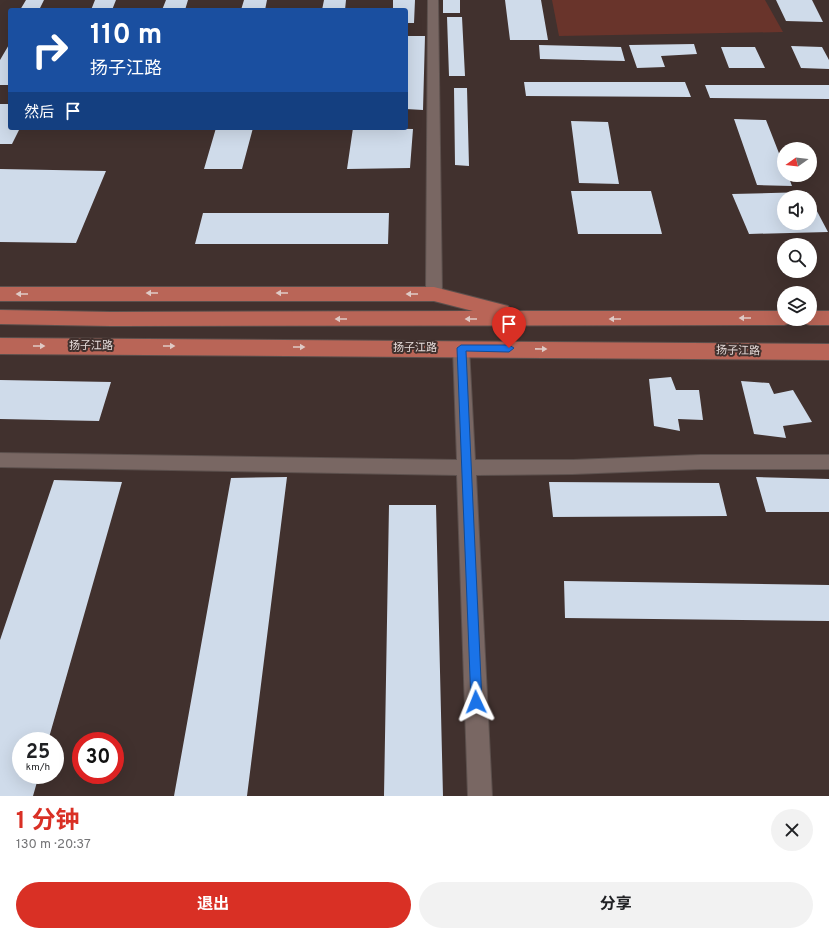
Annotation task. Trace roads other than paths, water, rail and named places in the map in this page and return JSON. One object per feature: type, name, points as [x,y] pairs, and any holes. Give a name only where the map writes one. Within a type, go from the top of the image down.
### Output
[{"type":"main road","points":[[0,294],[434,294],[532,319]]},
{"type":"main road","points":[[0,317],[112,319],[777,318]]},
{"type":"main road","points":[[817,318],[829,318]]},
{"type":"main road","name":"扬子江路","points":[[0,346],[461,348],[829,352]]},
{"type":"street","points":[[433,0],[434,294]]},
{"type":"street","points":[[461,348],[480,796]]},
{"type":"street","points":[[0,460],[467,468],[573,467],[700,462],[829,462]]}]
